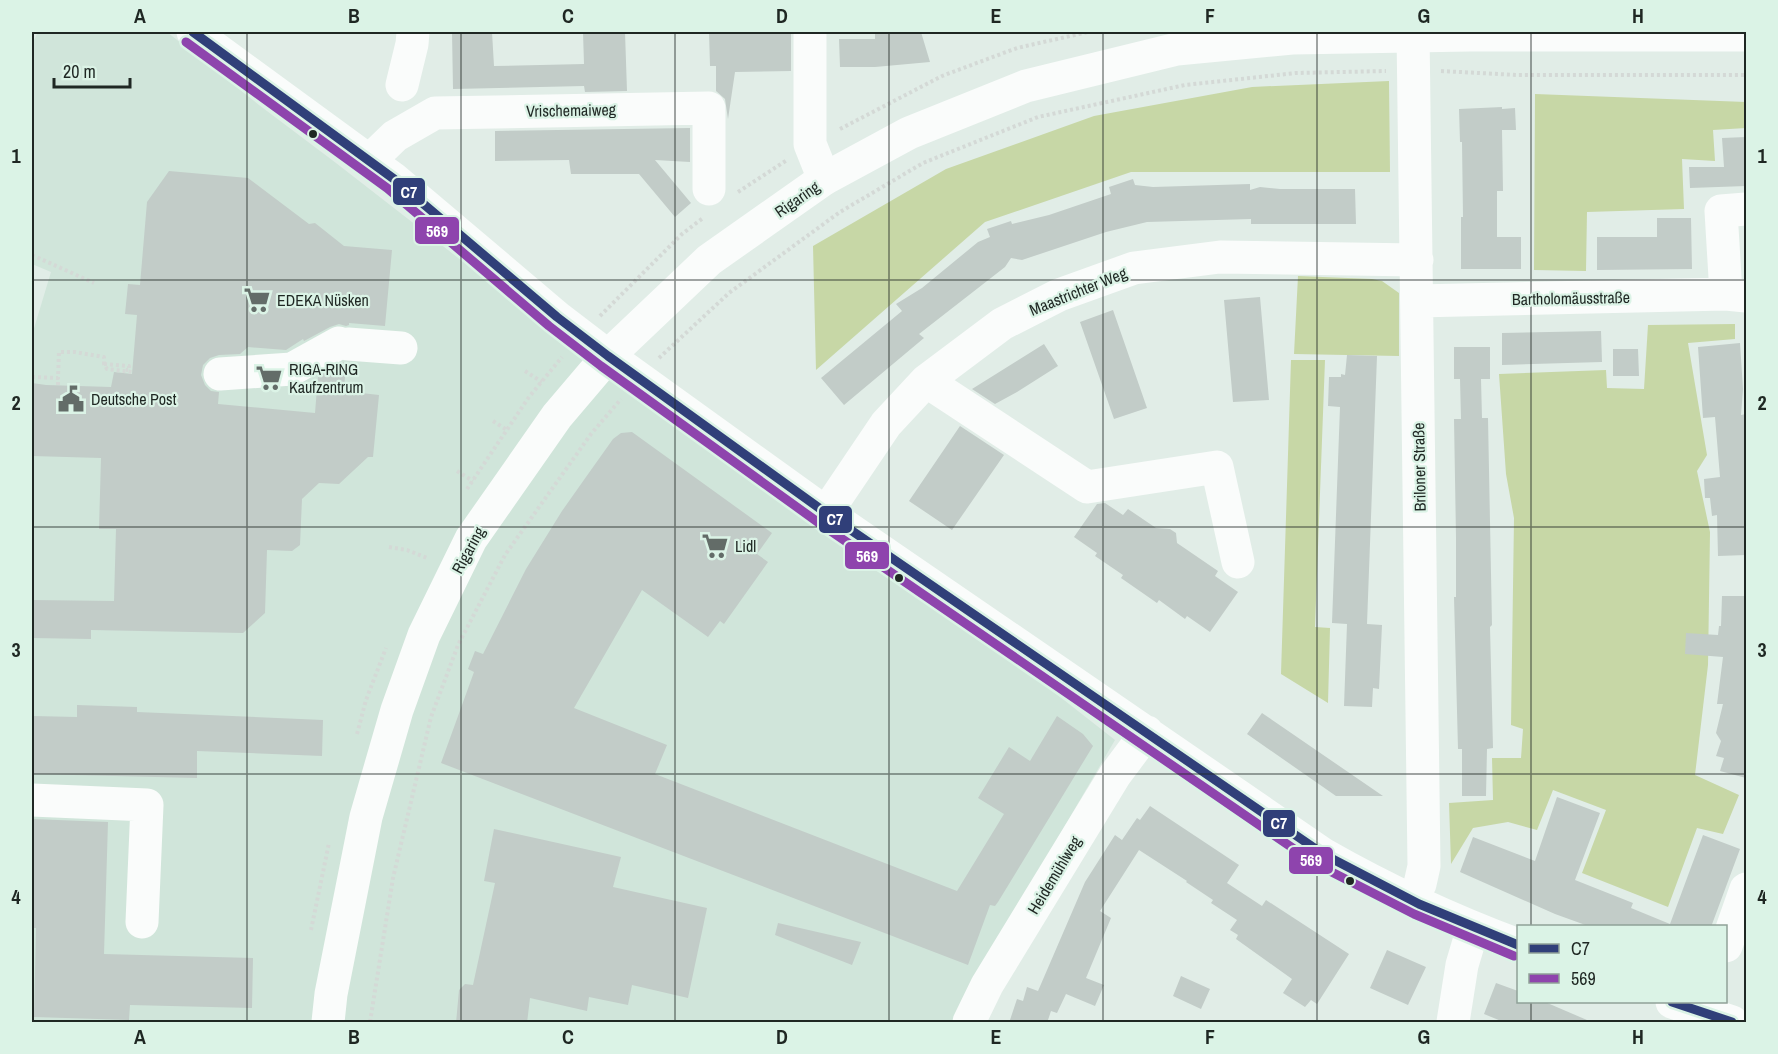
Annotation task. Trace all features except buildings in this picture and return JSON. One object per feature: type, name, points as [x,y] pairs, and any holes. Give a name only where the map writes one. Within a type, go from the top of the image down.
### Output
[{"type":"street","points":[[193,32],[394,179],[557,317],[608,356],[826,513],[1323,854],[1411,900],[1517,945]]},
{"type":"street","points":[[402,85],[412,44],[412,32]]},
{"type":"street","points":[[810,32],[810,144],[824,179]]},
{"type":"street","name":"Rigaring","points":[[328,1023],[331,994],[366,817],[397,710],[424,635],[471,539],[557,416],[608,356],[709,260],[824,179],[909,133],[1026,86],[1177,49],[1292,38],[1413,34],[1746,35]]},
{"type":"street","name":"Briloner Straße","points":[[1411,900],[1420,884],[1424,866],[1413,34]]},
{"type":"street","name":"Vrischemaiweg","points":[[369,161],[395,136],[435,113],[709,108],[709,189]]},
{"type":"street","name":"Bartholomäusstraße","points":[[1417,301],[1736,295],[1721,211],[1746,209]]},
{"type":"street","name":"Maastrichter Weg","points":[[826,513],[886,424],[926,381],[1002,324],[1059,295],[1134,268],[1220,257],[1417,260]]},
{"type":"street","points":[[220,374],[292,369],[343,343],[401,348]]},
{"type":"street","points":[[926,381],[1087,487],[1216,467],[1238,562]]},
{"type":"street","name":"Heidemühlweg","points":[[969,1023],[987,985],[1115,775],[1147,732]]},
{"type":"street","points":[[32,800],[147,805],[142,922]]},
{"type":"street","points":[[1727,941],[1746,889]]},
{"type":"street","points":[[1453,1023],[1462,965],[1473,928]]},
{"type":"street","points":[[1676,1003],[1714,1012]]},
{"type":"path","points":[[810,144],[942,76],[1017,48],[1088,32]]},
{"type":"path","points":[[370,1023],[393,878],[431,717],[458,645],[505,555],[591,434],[639,377],[729,293],[840,212],[923,163],[1038,117],[1185,85],[1296,73],[1414,70]]},
{"type":"path","points":[[1468,72],[1517,75],[1746,75]]},
{"type":"path","points":[[32,255],[94,283]]},
{"type":"path","points":[[58,385],[59,352],[104,357],[107,369],[132,372]]},
{"type":"path","points":[[104,364],[129,366],[129,370],[118,369],[117,371]]},
{"type":"path","points":[[525,371],[542,382]]},
{"type":"path","points":[[32,377],[58,378]]},
{"type":"path","points":[[493,421],[507,430]]},
{"type":"path","points":[[457,471],[473,481]]},
{"type":"path","points":[[388,546],[427,558]]},
{"type":"shaded area","points":[[38,32],[167,32],[654,410],[1018,664],[1115,740],[979,973],[957,1022],[32,1022],[32,335],[51,272],[32,264],[32,44]]},
{"type":"green space","points":[[1389,81],[1390,172],[1131,172],[985,222],[816,370],[813,246],[946,169],[1094,116],[1252,87]]},
{"type":"green space","points":[[1535,94],[1746,102],[1746,128],[1713,130],[1715,161],[1682,159],[1684,209],[1587,212],[1586,271],[1534,270]]},
{"type":"green space","points":[[1298,276],[1372,279],[1382,281],[1399,293],[1399,356],[1294,354]]},
{"type":"green space","points":[[1735,324],[1735,339],[1688,343],[1707,455],[1697,471],[1710,532],[1708,665],[1695,775],[1739,795],[1723,834],[1697,828],[1668,907],[1582,873],[1606,810],[1553,790],[1537,830],[1508,822],[1473,828],[1451,864],[1449,803],[1493,800],[1492,758],[1521,758],[1523,729],[1511,725],[1514,518],[1506,474],[1499,374],[1606,370],[1607,388],[1644,389],[1648,325]]},
{"type":"green space","points":[[1291,360],[1325,360],[1315,627],[1330,628],[1328,703],[1281,674]]},
{"type":"transit line","name":"C7","points":[[193,32],[394,179],[557,317],[608,356],[826,513],[1323,854],[1419,904],[1517,945]]},
{"type":"transit line","name":"569","points":[[186,42],[387,188],[549,326],[601,366],[819,523],[1316,864],[1414,914],[1514,956]]},
{"type":"transit line","name":"C7","points":[[1675,1003],[1732,1022]]},
{"type":"place","name":"EDEKA Nüsken","points":[[257,300]]},
{"type":"place","name":"RIGA-RING Kaufzentrum","points":[[269,378]]},
{"type":"place","name":"Deutsche Post","points":[[71,399]]},
{"type":"place","name":"Lidl","points":[[715,546]]}]
